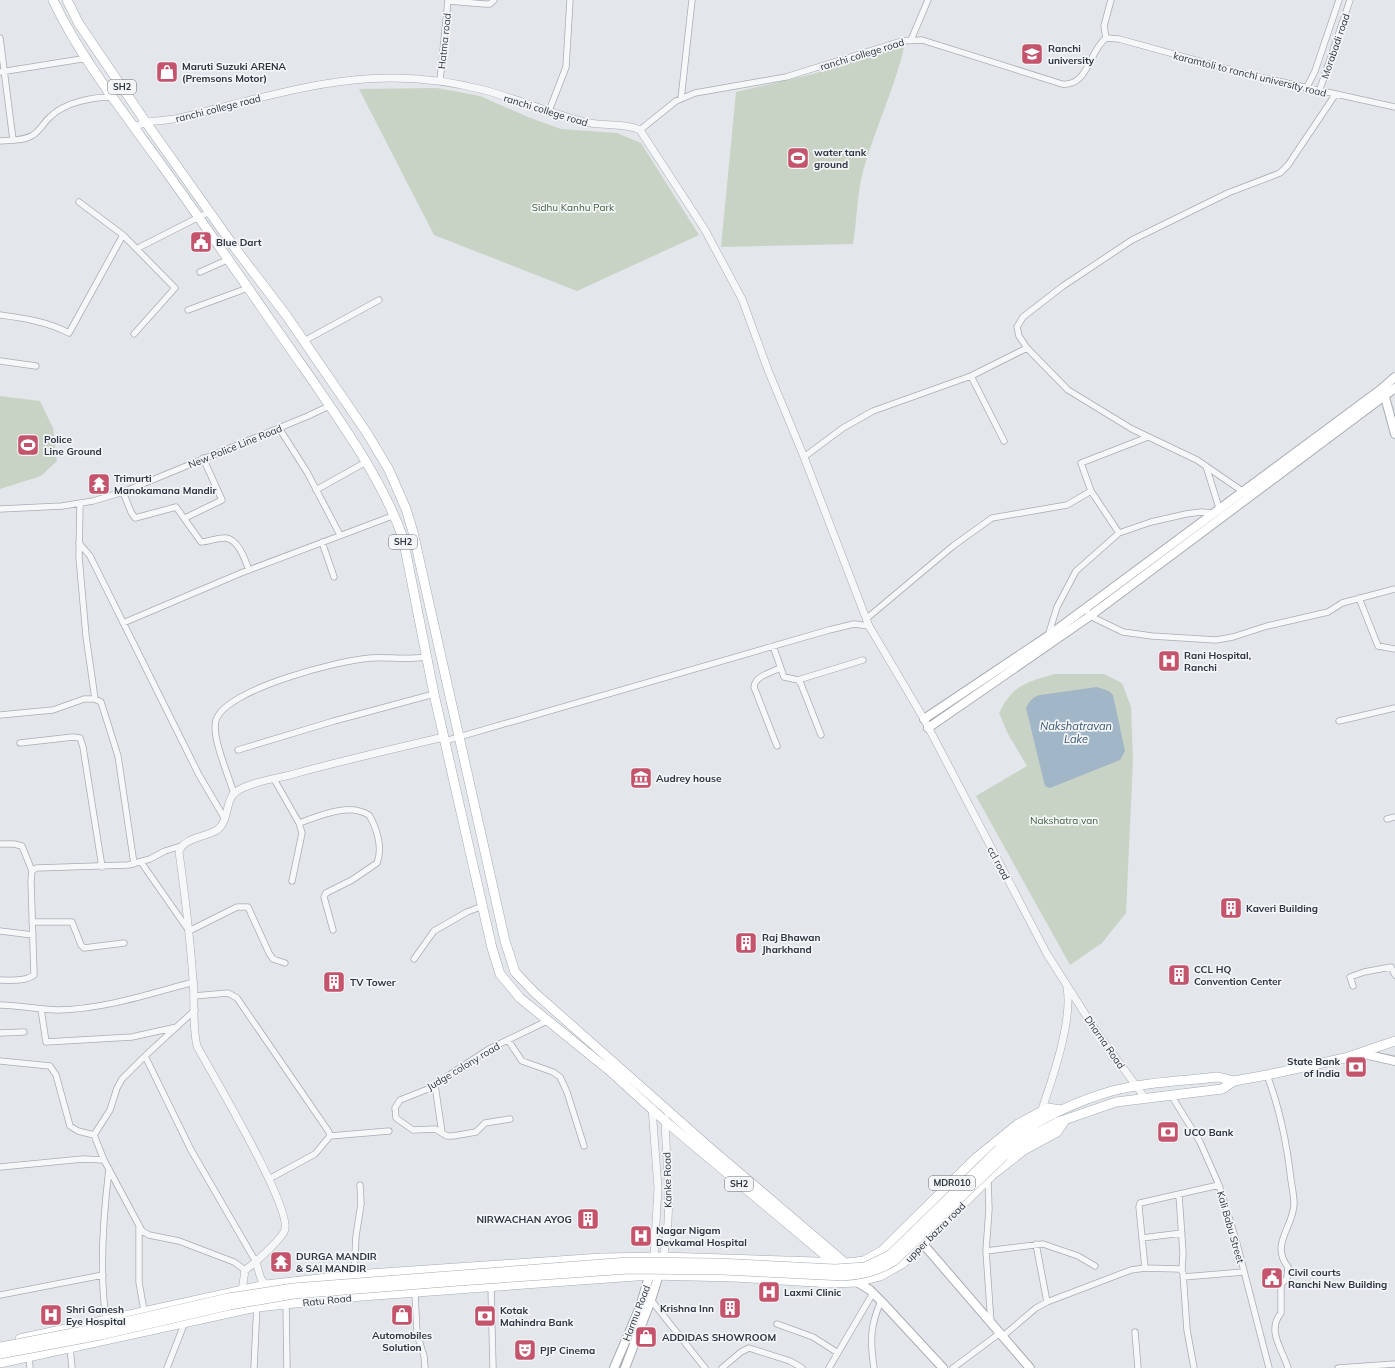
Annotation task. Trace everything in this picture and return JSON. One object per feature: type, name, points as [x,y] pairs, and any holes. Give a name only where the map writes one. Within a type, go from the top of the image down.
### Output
[{"type":"main road","name":"SH2","points":[[53,0],[88,58],[134,127],[330,406],[383,490],[395,515],[403,538],[426,657],[444,739],[500,974],[520,998],[610,1071],[665,1121],[835,1263]]},
{"type":"main road","name":"SH2","points":[[67,0],[79,24],[145,121],[209,212],[304,341],[378,451],[389,470],[406,508],[419,556],[505,941],[515,972],[535,993],[651,1096],[847,1263]]},
{"type":"main road","points":[[1383,393],[1395,377]]},
{"type":"main road","points":[[928,728],[1090,616],[1247,495],[1383,393],[1395,388]]},
{"type":"main road","points":[[1383,393],[1395,434]]},
{"type":"main road","points":[[924,719],[1048,636],[1218,512],[1247,495]]},
{"type":"main road","points":[[0,1354],[101,1335],[230,1305],[294,1294],[628,1269],[722,1270],[843,1276],[862,1274],[874,1271],[894,1261],[1001,1153],[1064,1120],[1116,1102],[1222,1089],[1234,1081],[1267,1075],[1360,1053],[1395,1041]]},
{"type":"main road","points":[[1360,1053],[1395,1060]]},
{"type":"main road","points":[[0,1347],[99,1328],[228,1298],[293,1288],[628,1262],[718,1263],[835,1269],[865,1267],[890,1255],[1029,1127],[1061,1110],[1113,1091],[1138,1086],[1218,1077],[1234,1081]]},
{"type":"main road","name":"MDR010","points":[[659,1257],[835,1263],[864,1261],[877,1254],[917,1218],[976,1158],[1018,1124],[1048,1108],[1061,1110]]},
{"type":"main road","name":"upper bazra road","points":[[654,1274],[831,1283],[861,1281],[895,1269],[924,1245],[988,1179],[1024,1150],[1057,1132],[1064,1120]]},
{"type":"main road","points":[[924,1245],[1030,1368]]},
{"type":"main road","points":[[0,1342],[266,1285],[354,1275],[601,1258],[659,1257]]},
{"type":"main road","name":"Harmu Road","points":[[614,1368],[654,1274],[659,1257]]},
{"type":"main road","points":[[835,1263],[861,1281],[870,1284],[871,1291],[943,1368]]},
{"type":"main road","points":[[847,1263],[861,1281]]},
{"type":"main road","name":"Harmu Road","points":[[625,1368],[651,1300],[654,1274]]},
{"type":"main road","name":"Ratu Road","points":[[0,1363],[185,1321],[257,1307],[362,1296],[654,1274]]},
{"type":"street","points":[[448,1],[490,4],[494,0]]},
{"type":"street","points":[[549,111],[566,67],[570,0]]},
{"type":"street","points":[[681,99],[692,0]]},
{"type":"street","points":[[911,40],[928,0]]},
{"type":"street","points":[[1106,38],[1104,26],[1111,0]]},
{"type":"street","name":"Morabadi road","points":[[1306,89],[1315,71],[1339,0]]},
{"type":"street","name":"Morabadi road","points":[[1318,92],[1350,0]]},
{"type":"street","name":"Hatma road","points":[[440,81],[448,1]]},
{"type":"street","points":[[0,38],[2,72],[13,140]]},
{"type":"street","name":"ranchi college road","points":[[134,127],[145,121],[166,120],[335,81],[392,77],[440,81],[484,90],[589,124],[629,127],[640,130],[681,99],[695,93],[793,75],[902,41],[911,40],[922,40],[1067,85],[1079,81],[1096,50],[1106,38]]},
{"type":"street","name":"karamtoli to ranchi university road","points":[[1106,38],[1119,39],[1318,92],[1395,107]]},
{"type":"street","points":[[2,72],[88,58]]},
{"type":"street","points":[[1247,495],[1206,465],[1132,429],[1068,390],[1028,348],[1019,336],[1017,327],[1023,317],[1063,286],[1132,240],[1228,193],[1280,173],[1288,165],[1336,95]]},
{"type":"street","points":[[0,141],[22,139],[34,135],[48,118],[65,107],[100,97],[114,97]]},
{"type":"street","name":"ccl road","points":[[640,130],[705,230],[742,299],[768,370],[804,457],[867,622],[924,719],[1040,941],[1067,984],[1070,999],[1068,1018],[1040,1112]]},
{"type":"street","points":[[79,202],[138,248],[175,288],[134,334]]},
{"type":"street","points":[[138,248],[209,212]]},
{"type":"street","points":[[0,315],[36,321],[58,327],[69,333],[123,235]]},
{"type":"street","points":[[200,272],[227,260]]},
{"type":"street","points":[[188,310],[248,288]]},
{"type":"street","points":[[304,341],[379,300]]},
{"type":"street","points":[[804,457],[843,428],[873,411],[971,376],[1028,348]]},
{"type":"street","points":[[0,361],[36,366]]},
{"type":"street","points":[[971,376],[1004,441]]},
{"type":"street","name":"New Police Line Road","points":[[0,509],[62,506],[123,492],[330,406]]},
{"type":"street","points":[[279,428],[316,490],[340,535]]},
{"type":"street","points":[[1119,533],[1091,491],[1081,463],[1148,437]]},
{"type":"street","points":[[185,518],[222,500],[203,458]]},
{"type":"street","points":[[316,490],[366,462]]},
{"type":"street","points":[[1048,636],[1057,607],[1076,570],[1119,533],[1151,522],[1186,514],[1218,512],[1206,465]]},
{"type":"street","points":[[32,871],[40,867],[102,867],[141,862],[217,830],[225,819],[230,801],[238,790],[274,779],[459,736],[773,646],[854,624],[867,622],[953,546],[992,518],[1067,505],[1091,491]]},
{"type":"street","points":[[123,492],[135,518],[176,508],[185,518],[198,540],[201,542],[226,538],[231,541],[241,552],[249,570]]},
{"type":"street","points":[[80,503],[79,543],[86,636],[95,699]]},
{"type":"street","points":[[123,623],[249,570],[395,515]]},
{"type":"street","points":[[322,542],[334,577]]},
{"type":"street","points":[[79,543],[90,556],[195,768],[225,819]]},
{"type":"street","points":[[1086,609],[1090,616],[1123,632],[1152,636],[1216,640],[1233,637],[1267,626],[1328,612],[1342,603],[1395,589]]},
{"type":"street","points":[[1359,598],[1378,646],[1395,649]]},
{"type":"street","points":[[773,646],[784,677],[798,680],[863,660]]},
{"type":"street","points":[[234,794],[216,733],[216,720],[227,705],[248,693],[319,668],[373,658],[408,660],[426,657]]},
{"type":"street","points":[[777,746],[754,688],[754,682],[758,678],[780,668]]},
{"type":"street","points":[[798,680],[822,735]]},
{"type":"street","points":[[238,750],[334,721],[434,694]]},
{"type":"street","points":[[0,715],[53,710],[84,699],[95,699],[101,702],[118,756],[134,864]]},
{"type":"street","points":[[1339,721],[1395,708]]},
{"type":"street","points":[[20,744],[73,737],[80,738],[83,747],[102,867]]},
{"type":"street","points":[[274,779],[299,823],[302,838],[292,881]]},
{"type":"street","points":[[299,823],[350,809],[359,810],[369,815],[375,828],[380,852],[377,863],[352,880],[326,893],[324,897],[333,930]]},
{"type":"street","points":[[1387,820],[1395,817]]},
{"type":"street","points":[[0,844],[14,844],[22,846],[32,871],[34,975],[22,980],[0,980]]},
{"type":"street","points":[[181,846],[179,852],[194,982],[194,1035],[198,1046],[269,1179],[282,1208],[286,1229],[283,1236],[246,1270],[242,1291]]},
{"type":"street","points":[[141,862],[189,931]]},
{"type":"street","points":[[414,959],[434,932],[467,912],[483,906]]},
{"type":"street","points":[[189,931],[237,907],[248,907],[269,953],[277,961],[284,963]]},
{"type":"street","points":[[32,922],[72,922],[79,941],[84,948],[124,943]]},
{"type":"street","points":[[0,931],[33,935]]},
{"type":"street","points":[[1353,986],[1350,977],[1364,972],[1391,967],[1395,975]]},
{"type":"street","points":[[0,1005],[16,1005],[58,1010],[115,1003],[147,996],[194,982]]},
{"type":"street","name":"Dharna Road","points":[[1067,984],[1094,1028],[1138,1086],[1145,1098]]},
{"type":"street","points":[[194,996],[228,993],[237,998],[325,1125],[330,1136]]},
{"type":"street","points":[[41,1009],[46,1042],[132,1037],[177,1027]]},
{"type":"street","points":[[94,1135],[110,1110],[117,1088],[122,1079],[195,1010]]},
{"type":"street","name":"Judge colony road","points":[[510,1119],[485,1124],[472,1133],[447,1136],[435,1129],[413,1130],[399,1121],[395,1114],[396,1103],[435,1085],[476,1057],[547,1020]]},
{"type":"street","points":[[0,1033],[24,1032]]},
{"type":"street","points":[[508,1040],[522,1061],[553,1072],[560,1077],[567,1092],[584,1146]]},
{"type":"street","points":[[145,1056],[191,1150],[256,1262],[262,1279],[266,1285]]},
{"type":"street","points":[[0,1061],[50,1066],[56,1075],[70,1126],[78,1131],[94,1135]]},
{"type":"street","points":[[1267,1075],[1276,1099],[1281,1121],[1294,1204],[1281,1248],[1282,1258],[1288,1267],[1287,1278],[1281,1285],[1281,1314],[1275,1320],[1278,1345],[1288,1368]]},
{"type":"street","points":[[435,1085],[442,1133]]},
{"type":"street","name":"Kali Babu Street","points":[[1171,1095],[1200,1142],[1219,1185],[1244,1272],[1268,1368]]},
{"type":"street","name":"Kanke Road","points":[[651,1096],[658,1188],[659,1257]]},
{"type":"street","name":"Kanke Road","points":[[659,1257],[667,1234],[665,1108]]},
{"type":"street","points":[[269,1179],[315,1154],[330,1136],[389,1131]]},
{"type":"street","points":[[94,1135],[108,1169],[142,1231],[149,1235],[179,1241],[234,1262],[246,1270]]},
{"type":"street","points":[[0,1166],[83,1159],[104,1160]]},
{"type":"street","points":[[106,1320],[103,1275],[104,1220],[108,1169]]},
{"type":"street","points":[[988,1179],[989,1209],[986,1251],[991,1323]]},
{"type":"street","points":[[354,1275],[356,1236],[361,1204],[360,1185]]},
{"type":"street","points":[[1146,1268],[1139,1207],[1140,1203],[1219,1185]]},
{"type":"street","points":[[1179,1195],[1183,1253],[1182,1270],[1187,1330],[1194,1368]]},
{"type":"street","points":[[138,1225],[139,1282],[144,1311]]},
{"type":"street","points":[[1142,1238],[1182,1233]]},
{"type":"street","points":[[986,1251],[1036,1244],[1050,1246],[1078,1256],[1095,1266]]},
{"type":"street","points":[[1036,1244],[1047,1302]]},
{"type":"street","points":[[953,1368],[1036,1308],[1047,1302],[1127,1271],[1146,1268],[1182,1270]]},
{"type":"street","points":[[1183,1277],[1244,1272]]},
{"type":"street","points":[[0,1295],[103,1275]]},
{"type":"street","points":[[283,1284],[286,1304],[287,1368]]},
{"type":"street","points":[[491,1286],[493,1368]]},
{"type":"street","points":[[254,1368],[257,1307],[255,1288]]},
{"type":"street","points":[[829,1368],[871,1291]]},
{"type":"street","points":[[415,1293],[417,1334],[424,1356],[425,1368]]},
{"type":"street","points":[[651,1300],[705,1368]]},
{"type":"street","points":[[167,1368],[185,1321],[189,1301]]},
{"type":"street","points":[[874,1368],[871,1333],[874,1318],[881,1301]]},
{"type":"street","points":[[777,1324],[813,1337],[838,1353]]},
{"type":"street","points":[[1135,1332],[1138,1368]]},
{"type":"street","points":[[70,1347],[72,1368]]},
{"type":"street","points":[[722,1368],[741,1352],[749,1348],[790,1362],[802,1368]]},
{"type":"street","points":[[29,1356],[30,1368]]},
{"type":"street","points":[[1338,1368],[1395,1364]]},
{"type":"green space","name":"water tank ground","points":[[905,43],[891,91],[863,171],[859,189],[853,244],[721,247],[736,92],[813,74]]},
{"type":"green space","name":"Sidhu Kanhu Park","points":[[437,88],[480,96],[528,117],[561,129],[617,133],[641,143],[699,235],[577,291],[434,235],[359,89]]},
{"type":"green space","name":"Police Line Ground","points":[[0,396],[40,401],[53,428],[57,461],[41,476],[0,489]]},
{"type":"green space","name":"Nakshatra van","points":[[1055,674],[1104,674],[1122,683],[1131,707],[1133,760],[1126,913],[1102,943],[1070,965],[976,796],[1027,766],[1008,734],[999,713],[1004,704],[1015,690],[1021,686],[1028,682]]},
{"type":"water","name":"Nakshatravan Lake","points":[[1097,687],[1109,691],[1113,695],[1125,751],[1120,760],[1050,788],[1045,786],[1026,708],[1035,697],[1040,695]]},
{"type":"place","name":"Ranchi university","points":[[1032,54]]},
{"type":"place","name":"Maruti Suzuki ARENA (Premsons Motor)","points":[[167,72]]},
{"type":"place","name":"water tank ground","points":[[798,158]]},
{"type":"place","name":"Blue Dart","points":[[201,242]]},
{"type":"place","name":"Police Line Ground","points":[[28,445]]},
{"type":"place","name":"Trimurti Manokamana Mandir","points":[[99,484]]},
{"type":"place","name":"Rani Hospital, Ranchi","points":[[1169,661]]},
{"type":"place","name":"Audrey house","points":[[641,778]]},
{"type":"place","name":"Kaveri Building","points":[[1231,908]]},
{"type":"place","name":"Raj Bhawan Jharkhand","points":[[746,943]]},
{"type":"place","name":"CCL HQ Convention Center","points":[[1179,975]]},
{"type":"place","name":"TV Tower","points":[[334,982]]},
{"type":"place","name":"State Bank of India","points":[[1356,1067]]},
{"type":"place","name":"UCO Bank","points":[[1168,1132]]},
{"type":"place","name":"NIRWACHAN AYOG","points":[[588,1219]]},
{"type":"place","name":"Nagar Nigam Devkamal Hospital","points":[[641,1236]]},
{"type":"place","name":"DURGA MANDIR & SAI MANDIR","points":[[281,1262]]},
{"type":"place","name":"Civil courts Ranchi New Building","points":[[1272,1278]]},
{"type":"place","name":"Laxmi Clinic","points":[[769,1292]]},
{"type":"place","name":"Krishna Inn","points":[[730,1308]]},
{"type":"place","name":"Shri Ganesh Eye Hospital","points":[[51,1315]]},
{"type":"place","name":"Automobiles Solution","points":[[402,1315]]},
{"type":"place","name":"Kotak Mahindra Bank","points":[[485,1316]]},
{"type":"place","name":"ADDIDAS SHOWROOM","points":[[646,1337]]},
{"type":"place","name":"PJP Cinema","points":[[525,1350]]}]
